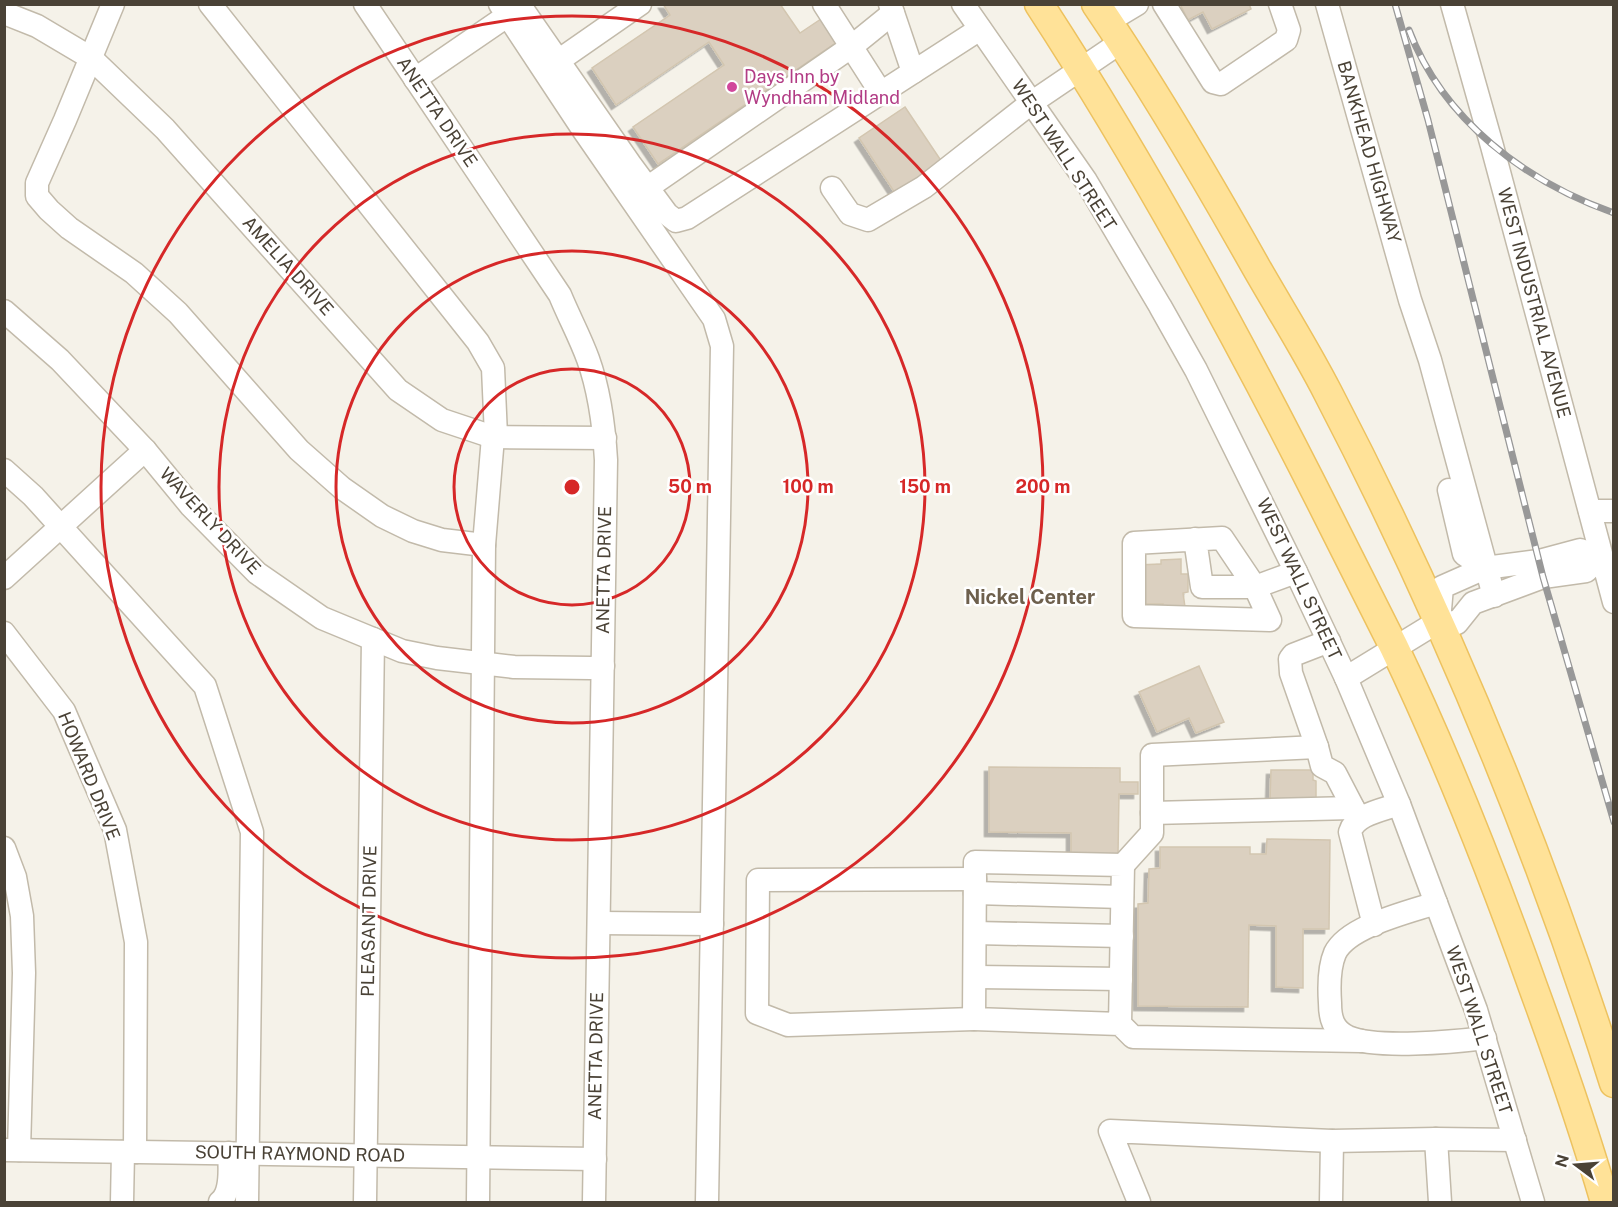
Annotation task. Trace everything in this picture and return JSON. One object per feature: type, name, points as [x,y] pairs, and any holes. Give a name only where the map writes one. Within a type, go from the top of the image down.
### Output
[{"type":"main road","points":[[1039,4],[1081,69],[1165,211],[1279,419],[1394,649],[1464,809],[1506,915],[1557,1055],[1605,1203]]},
{"type":"main road","points":[[1108,23],[1195,158],[1327,391],[1439,621],[1507,781],[1555,906],[1614,1083]]},
{"type":"street","points":[[113,4],[37,183],[37,196],[69,228],[134,273],[178,313],[232,377],[299,450],[342,488],[382,516],[413,531],[442,540],[484,545]]},
{"type":"street","points":[[210,4],[478,342],[494,368],[494,436],[484,545],[478,1203]]},
{"type":"street","name":"ANETTA DRIVE","points":[[365,4],[560,295],[590,366],[602,413],[606,460],[594,1203]]},
{"type":"street","points":[[558,61],[640,4]]},
{"type":"street","points":[[824,4],[881,93]]},
{"type":"street","name":"WEST WALL STREET","points":[[963,4],[1086,181],[1196,370],[1329,641],[1399,804],[1436,903],[1485,1038],[1533,1203]]},
{"type":"street","points":[[832,188],[850,214],[868,220],[924,187],[1031,103],[1081,69],[1108,23],[1137,4]]},
{"type":"street","points":[[1164,4],[1213,82],[1221,84],[1286,40],[1288,30],[1280,4]]},
{"type":"street","name":"BANKHEAD HIGHWAY","points":[[1327,4],[1410,300],[1430,360],[1494,596]]},
{"type":"street","name":"WEST INDUSTRIAL AVENUE","points":[[1452,4],[1614,602]]},
{"type":"street","points":[[415,79],[513,8]]},
{"type":"street","points":[[513,8],[558,61],[647,188],[667,214],[676,221],[687,218],[980,29]]},
{"type":"street","points":[[513,8],[582,128],[714,319],[722,346],[706,1203]]},
{"type":"street","points":[[647,188],[851,46],[892,9],[913,72]]},
{"type":"street","name":"AMELIA DRIVE","points":[[4,13],[37,26],[91,58],[165,129],[398,390],[442,420],[494,436],[604,438]]},
{"type":"street","name":"WAVERLY DRIVE","points":[[4,311],[60,360],[145,450],[191,506],[257,573],[322,618],[402,651],[514,667],[591,668],[603,666]]},
{"type":"street","points":[[4,578],[145,450]]},
{"type":"street","points":[[4,470],[33,496],[205,686],[252,832],[239,1153],[247,1203]]},
{"type":"street","points":[[1590,511],[1614,511]]},
{"type":"street","points":[[1222,538],[1255,587],[1270,621],[1134,616],[1134,543],[1222,538]]},
{"type":"street","points":[[1195,539],[1202,588],[1202,618]]},
{"type":"street","points":[[1346,678],[1439,621],[1457,623],[1473,603],[1543,578],[1586,571],[1601,557],[1580,550],[1539,561],[1485,568],[1442,587],[1439,621]]},
{"type":"street","points":[[1202,588],[1255,587],[1296,572]]},
{"type":"street","name":"HOWARD DRIVE","points":[[4,633],[64,711],[115,830],[136,942],[129,1152],[122,1203]]},
{"type":"street","name":"PLEASANT DRIVE","points":[[365,1203],[373,639]]},
{"type":"street","points":[[1329,641],[1293,655],[1290,659],[1291,672],[1322,766],[1335,773],[1356,813],[1350,832],[1374,925]]},
{"type":"street","points":[[1120,1024],[1123,865],[1152,833],[1152,755],[1317,747]]},
{"type":"street","points":[[1152,813],[1356,813],[1399,804]]},
{"type":"street","points":[[4,849],[15,877],[22,916],[24,973],[12,1150]]},
{"type":"street","points":[[974,1019],[975,862],[1123,865]]},
{"type":"street","points":[[1122,897],[975,886],[758,880],[757,1013],[788,1025],[974,1019],[1120,1024],[1133,1037],[1447,1043],[1485,1038]]},
{"type":"street","points":[[1361,1041],[1347,1037],[1331,1020],[1329,998],[1331,966],[1335,952],[1346,940],[1374,925],[1436,903]]},
{"type":"street","points":[[598,923],[712,924]]},
{"type":"street","points":[[975,933],[1122,936]]},
{"type":"street","points":[[975,977],[1121,979]]},
{"type":"street","points":[[1139,1203],[1110,1131],[1332,1141],[1515,1140]]},
{"type":"street","points":[[1436,1139],[1440,1203]]},
{"type":"street","points":[[1331,1203],[1332,1141]]},
{"type":"street","name":"SOUTH RAYMOND ROAD","points":[[12,1150],[595,1159]]},
{"type":"street","points":[[220,1203],[225,1198],[230,1168],[239,1153]]},
{"type":"building","name":"Days Inn by Wyndham Midland","points":[[663,4],[780,4],[800,33],[821,19],[837,42],[658,164],[633,127],[724,65],[709,42],[616,105],[592,68],[670,15]]},
{"type":"building","points":[[1180,4],[1249,4],[1251,9],[1212,29],[1203,12],[1188,20]]},
{"type":"building","points":[[905,107],[942,162],[895,193],[859,138]]},
{"type":"building","points":[[1181,559],[1181,574],[1188,574],[1188,592],[1183,593],[1185,607],[1162,609],[1163,604],[1136,604],[1136,565],[1161,564],[1161,560]]},
{"type":"building","points":[[1199,666],[1224,722],[1196,733],[1189,718],[1157,732],[1139,692]]},
{"type":"building","points":[[989,767],[1120,768],[1120,782],[1138,782],[1138,794],[1119,794],[1118,854],[1071,853],[1071,833],[989,832]]},
{"type":"building","points":[[1271,770],[1313,770],[1313,780],[1316,781],[1316,802],[1270,800]]},
{"type":"building","points":[[1267,839],[1330,840],[1329,929],[1303,929],[1303,988],[1276,987],[1276,926],[1249,925],[1248,1007],[1138,1006],[1138,904],[1148,903],[1149,869],[1160,868],[1160,847],[1250,847],[1250,854],[1266,854]]},
{"type":"railway","points":[[1395,4],[1428,120],[1543,577],[1614,822]]},
{"type":"railway","points":[[1409,30],[1424,62],[1443,92],[1491,144],[1550,184],[1614,213]]},
{"type":"place","name":"Days Inn by Wyndham Midland","points":[[732,87]]},
{"type":"district","name":"Nickel Center","points":[[1030,597]]}]
